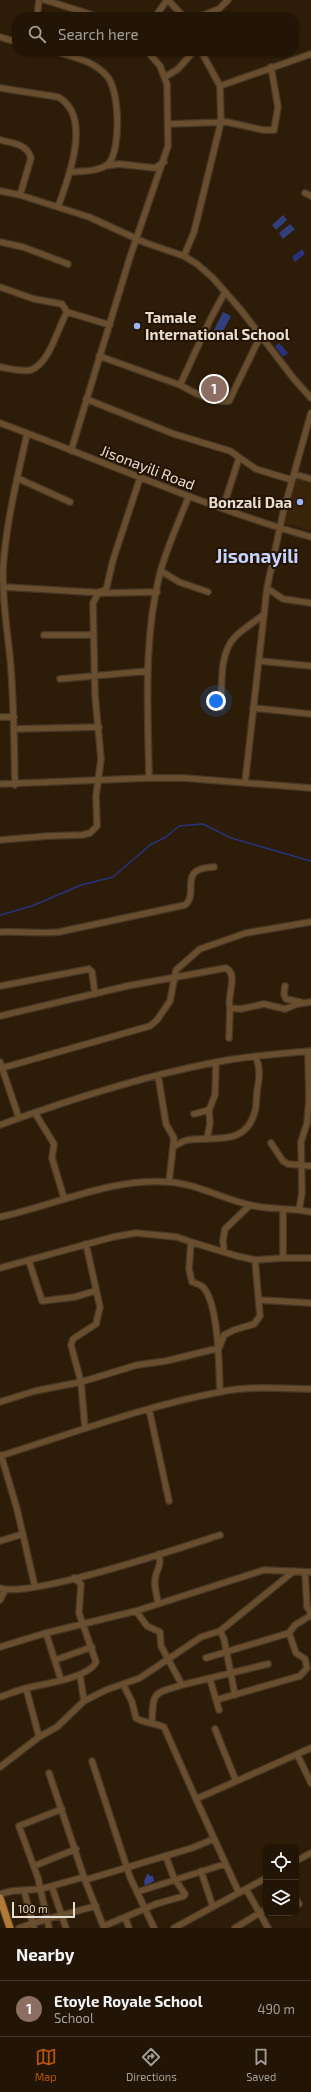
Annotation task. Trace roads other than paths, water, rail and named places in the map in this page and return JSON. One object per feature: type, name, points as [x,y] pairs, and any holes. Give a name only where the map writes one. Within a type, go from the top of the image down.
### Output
[{"type":"main road","points":[[0,1898],[10,1928]]},
{"type":"street","points":[[38,12],[39,0]]},
{"type":"street","points":[[45,0],[83,12]]},
{"type":"street","points":[[159,12],[168,0],[179,12]]},
{"type":"street","points":[[210,12],[219,8],[228,0]]},
{"type":"street","points":[[0,37],[12,41]]},
{"type":"street","points":[[220,86],[311,54]]},
{"type":"street","points":[[68,56],[94,65],[107,75],[113,84],[118,121],[114,155],[105,166]]},
{"type":"street","points":[[71,451],[86,399],[168,146],[168,92],[165,77],[160,66],[151,56]]},
{"type":"street","points":[[165,77],[178,70],[190,56]]},
{"type":"street","points":[[184,256],[194,232],[221,122],[220,86],[204,56]]},
{"type":"street","points":[[169,124],[221,122],[264,130],[274,130],[278,107],[271,67]]},
{"type":"street","points":[[0,88],[58,97],[69,105],[74,115],[75,127],[71,172],[58,207]]},
{"type":"street","points":[[0,140],[26,148],[29,152],[31,158],[20,195]]},
{"type":"street","points":[[71,172],[119,164],[155,168],[164,162]]},
{"type":"street","points":[[0,191],[20,195],[58,207],[116,228],[137,239],[184,256],[197,264],[213,278],[224,294],[261,335],[294,379],[311,398]]},
{"type":"street","points":[[305,194],[311,196]]},
{"type":"street","points":[[0,242],[23,247],[68,264]]},
{"type":"street","points":[[0,288],[34,299],[62,304],[67,312],[110,325]]},
{"type":"street","points":[[180,385],[207,325],[224,294]]},
{"type":"street","points":[[0,367],[26,370],[36,367],[52,345],[67,312]]},
{"type":"street","points":[[100,356],[180,385],[206,398],[223,402],[229,401],[261,335]]},
{"type":"street","points":[[86,399],[174,434],[230,451],[256,469],[292,480]]},
{"type":"street","points":[[245,783],[253,708],[260,661],[267,588],[292,480],[311,413]]},
{"type":"street","name":"Jisonayili Road","points":[[0,423],[189,496],[280,528],[311,537]]},
{"type":"street","points":[[15,784],[14,717],[10,657],[4,612],[4,587],[6,536],[27,434]]},
{"type":"street","points":[[223,508],[239,458]]},
{"type":"street","points":[[294,474],[311,479]]},
{"type":"street","points":[[17,478],[70,502]]},
{"type":"street","points":[[0,840],[48,836],[75,836],[90,833],[97,826],[100,759],[99,727],[95,695],[96,675],[93,635],[93,603],[99,592],[106,590],[113,560],[140,478]]},
{"type":"street","points":[[149,778],[148,671],[150,634],[161,571],[189,496]]},
{"type":"street","points":[[161,571],[179,582],[208,592]]},
{"type":"street","points":[[4,587],[99,592],[157,592]]},
{"type":"street","points":[[267,588],[283,599],[311,603]]},
{"type":"street","points":[[221,707],[225,660],[231,643],[264,614]]},
{"type":"street","points":[[44,635],[93,635]]},
{"type":"street","points":[[260,661],[311,666]]},
{"type":"street","points":[[60,679],[148,671]]},
{"type":"street","points":[[253,708],[311,714]]},
{"type":"street","points":[[0,717],[14,717]]},
{"type":"street","points":[[14,729],[99,727]]},
{"type":"street","points":[[0,784],[184,778],[311,788]]},
{"type":"street","points":[[0,932],[59,932],[186,905],[190,898],[190,883],[193,876],[198,870],[204,867],[214,867]]},
{"type":"street","points":[[19,1118],[1,1064],[150,1026],[157,1020],[170,1001],[174,977],[179,967],[206,946],[246,933],[311,922]]},
{"type":"street","points":[[0,986],[90,969],[92,972],[95,994]]},
{"type":"street","points":[[0,1016],[174,977],[220,969],[229,970],[232,978],[229,1038]]},
{"type":"street","points":[[285,986],[284,994],[286,999],[302,1003]]},
{"type":"street","points":[[230,1008],[241,1009],[264,1004],[285,1009],[302,1003],[311,1002]]},
{"type":"street","points":[[0,1125],[85,1095],[158,1075],[216,1062],[256,1056],[310,1051],[307,1123],[301,1142],[303,1166],[300,1210]]},
{"type":"street","points":[[174,1146],[187,1140],[231,1138],[244,1129],[251,1121],[255,1111],[257,1092],[260,1086],[260,1070],[256,1056]]},
{"type":"street","points":[[207,1139],[210,1123],[209,1110],[215,1094],[216,1062]]},
{"type":"street","points":[[158,1075],[166,1124],[174,1138],[169,1182]]},
{"type":"street","points":[[194,1114],[209,1110]]},
{"type":"street","points":[[35,1113],[54,1144],[52,1158],[64,1198]]},
{"type":"street","points":[[271,1143],[282,1161],[292,1165],[311,1166]]},
{"type":"street","points":[[0,1217],[96,1190],[136,1183],[169,1182],[201,1188],[250,1205],[311,1212]]},
{"type":"street","points":[[224,1251],[223,1240],[225,1229],[250,1205]]},
{"type":"street","points":[[283,1209],[283,1258]]},
{"type":"street","points":[[0,1268],[86,1244],[136,1233],[176,1237],[237,1256],[256,1260],[311,1258]]},
{"type":"street","points":[[191,1242],[190,1275],[192,1282],[203,1287],[210,1300],[219,1348],[220,1392]]},
{"type":"street","points":[[85,1428],[81,1382],[71,1345],[73,1339],[96,1324],[100,1307],[95,1291],[86,1244]]},
{"type":"street","points":[[219,1348],[224,1335],[234,1330],[254,1324],[260,1316],[256,1260]]},
{"type":"street","points":[[29,1261],[42,1301],[75,1297],[95,1291]]},
{"type":"street","points":[[259,1300],[311,1303]]},
{"type":"street","points":[[0,1402],[35,1391],[81,1382],[137,1365],[166,1361],[219,1348]]},
{"type":"street","points":[[35,1587],[23,1534],[0,1455],[149,1409],[220,1392],[278,1388],[311,1389]]},
{"type":"street","points":[[149,1409],[168,1501]]},
{"type":"street","points":[[0,1541],[23,1534]]},
{"type":"street","points":[[0,1600],[3,1589],[35,1587],[74,1578],[220,1535]]},
{"type":"street","points":[[158,1603],[155,1578],[161,1563],[159,1554]]},
{"type":"street","points":[[0,1647],[46,1633],[136,1611],[264,1570],[308,1572],[307,1607],[310,1611],[310,1616],[295,1625],[289,1633],[206,1658]]},
{"type":"street","points":[[0,1767],[39,1737],[57,1727],[71,1716],[84,1701],[140,1678],[201,1637],[220,1631],[294,1571]]},
{"type":"street","points":[[0,1697],[26,1688],[80,1674],[95,1666],[96,1662],[92,1648],[82,1625],[79,1613],[81,1584],[86,1575]]},
{"type":"street","points":[[74,1578],[81,1584]]},
{"type":"street","points":[[136,1611],[147,1626],[160,1632],[161,1646],[167,1660],[174,1668],[182,1685]]},
{"type":"street","points":[[220,1631],[224,1639],[235,1694]]},
{"type":"street","points":[[46,1633],[61,1680]]},
{"type":"street","points":[[216,1700],[300,1676],[307,1668],[305,1659],[296,1653],[289,1633]]},
{"type":"street","points":[[55,1660],[92,1648]]},
{"type":"street","points":[[152,1722],[153,1698],[158,1692],[268,1664]]},
{"type":"street","points":[[80,1674],[84,1701]]},
{"type":"street","points":[[210,1679],[219,1710]]},
{"type":"street","points":[[123,1684],[132,1702],[136,1718],[142,1722],[152,1722],[164,1727],[239,1893]]},
{"type":"street","points":[[26,1688],[39,1737]]},
{"type":"street","points":[[215,1729],[236,1781]]},
{"type":"street","points":[[196,1799],[311,1748]]},
{"type":"street","points":[[296,1754],[311,1783]]},
{"type":"street","points":[[92,1761],[128,1867],[130,1877],[154,1928]]},
{"type":"street","points":[[49,1773],[85,1878],[104,1927],[144,1909],[184,1896],[185,1894],[174,1878],[166,1856]]},
{"type":"street","points":[[49,1928],[41,1889],[19,1826],[62,1809]]},
{"type":"street","points":[[0,1894],[41,1889],[128,1867],[166,1856],[214,1839]]},
{"type":"street","points":[[34,1866],[76,1849]]},
{"type":"street","points":[[299,1859],[311,1853]]},
{"type":"street","points":[[137,1892],[174,1878],[225,1864]]},
{"type":"street","points":[[201,1870],[212,1904]]},
{"type":"street","points":[[174,1928],[263,1880]]},
{"type":"street","points":[[52,1886],[66,1928]]},
{"type":"street","points":[[246,1889],[268,1928]]},
{"type":"street","points":[[24,1890],[33,1926]]},
{"type":"street","points":[[19,1928],[33,1926],[46,1919],[96,1906]]},
{"type":"street","points":[[235,1928],[263,1911]]},
{"type":"street","points":[[124,1917],[130,1928]]},
{"type":"waterway","points":[[0,915],[32,906],[81,885],[113,877],[150,845],[166,837],[179,826],[203,824],[231,838],[311,861]]},
{"type":"place","name":"Tamale International School","points":[[137,326]]},
{"type":"place","name":"Etoyle Royale School","points":[[214,389]]},
{"type":"place","name":"Bonzali Daa","points":[[300,502]]},
{"type":"district","name":"Jisonayili","points":[[257,555]]}]
